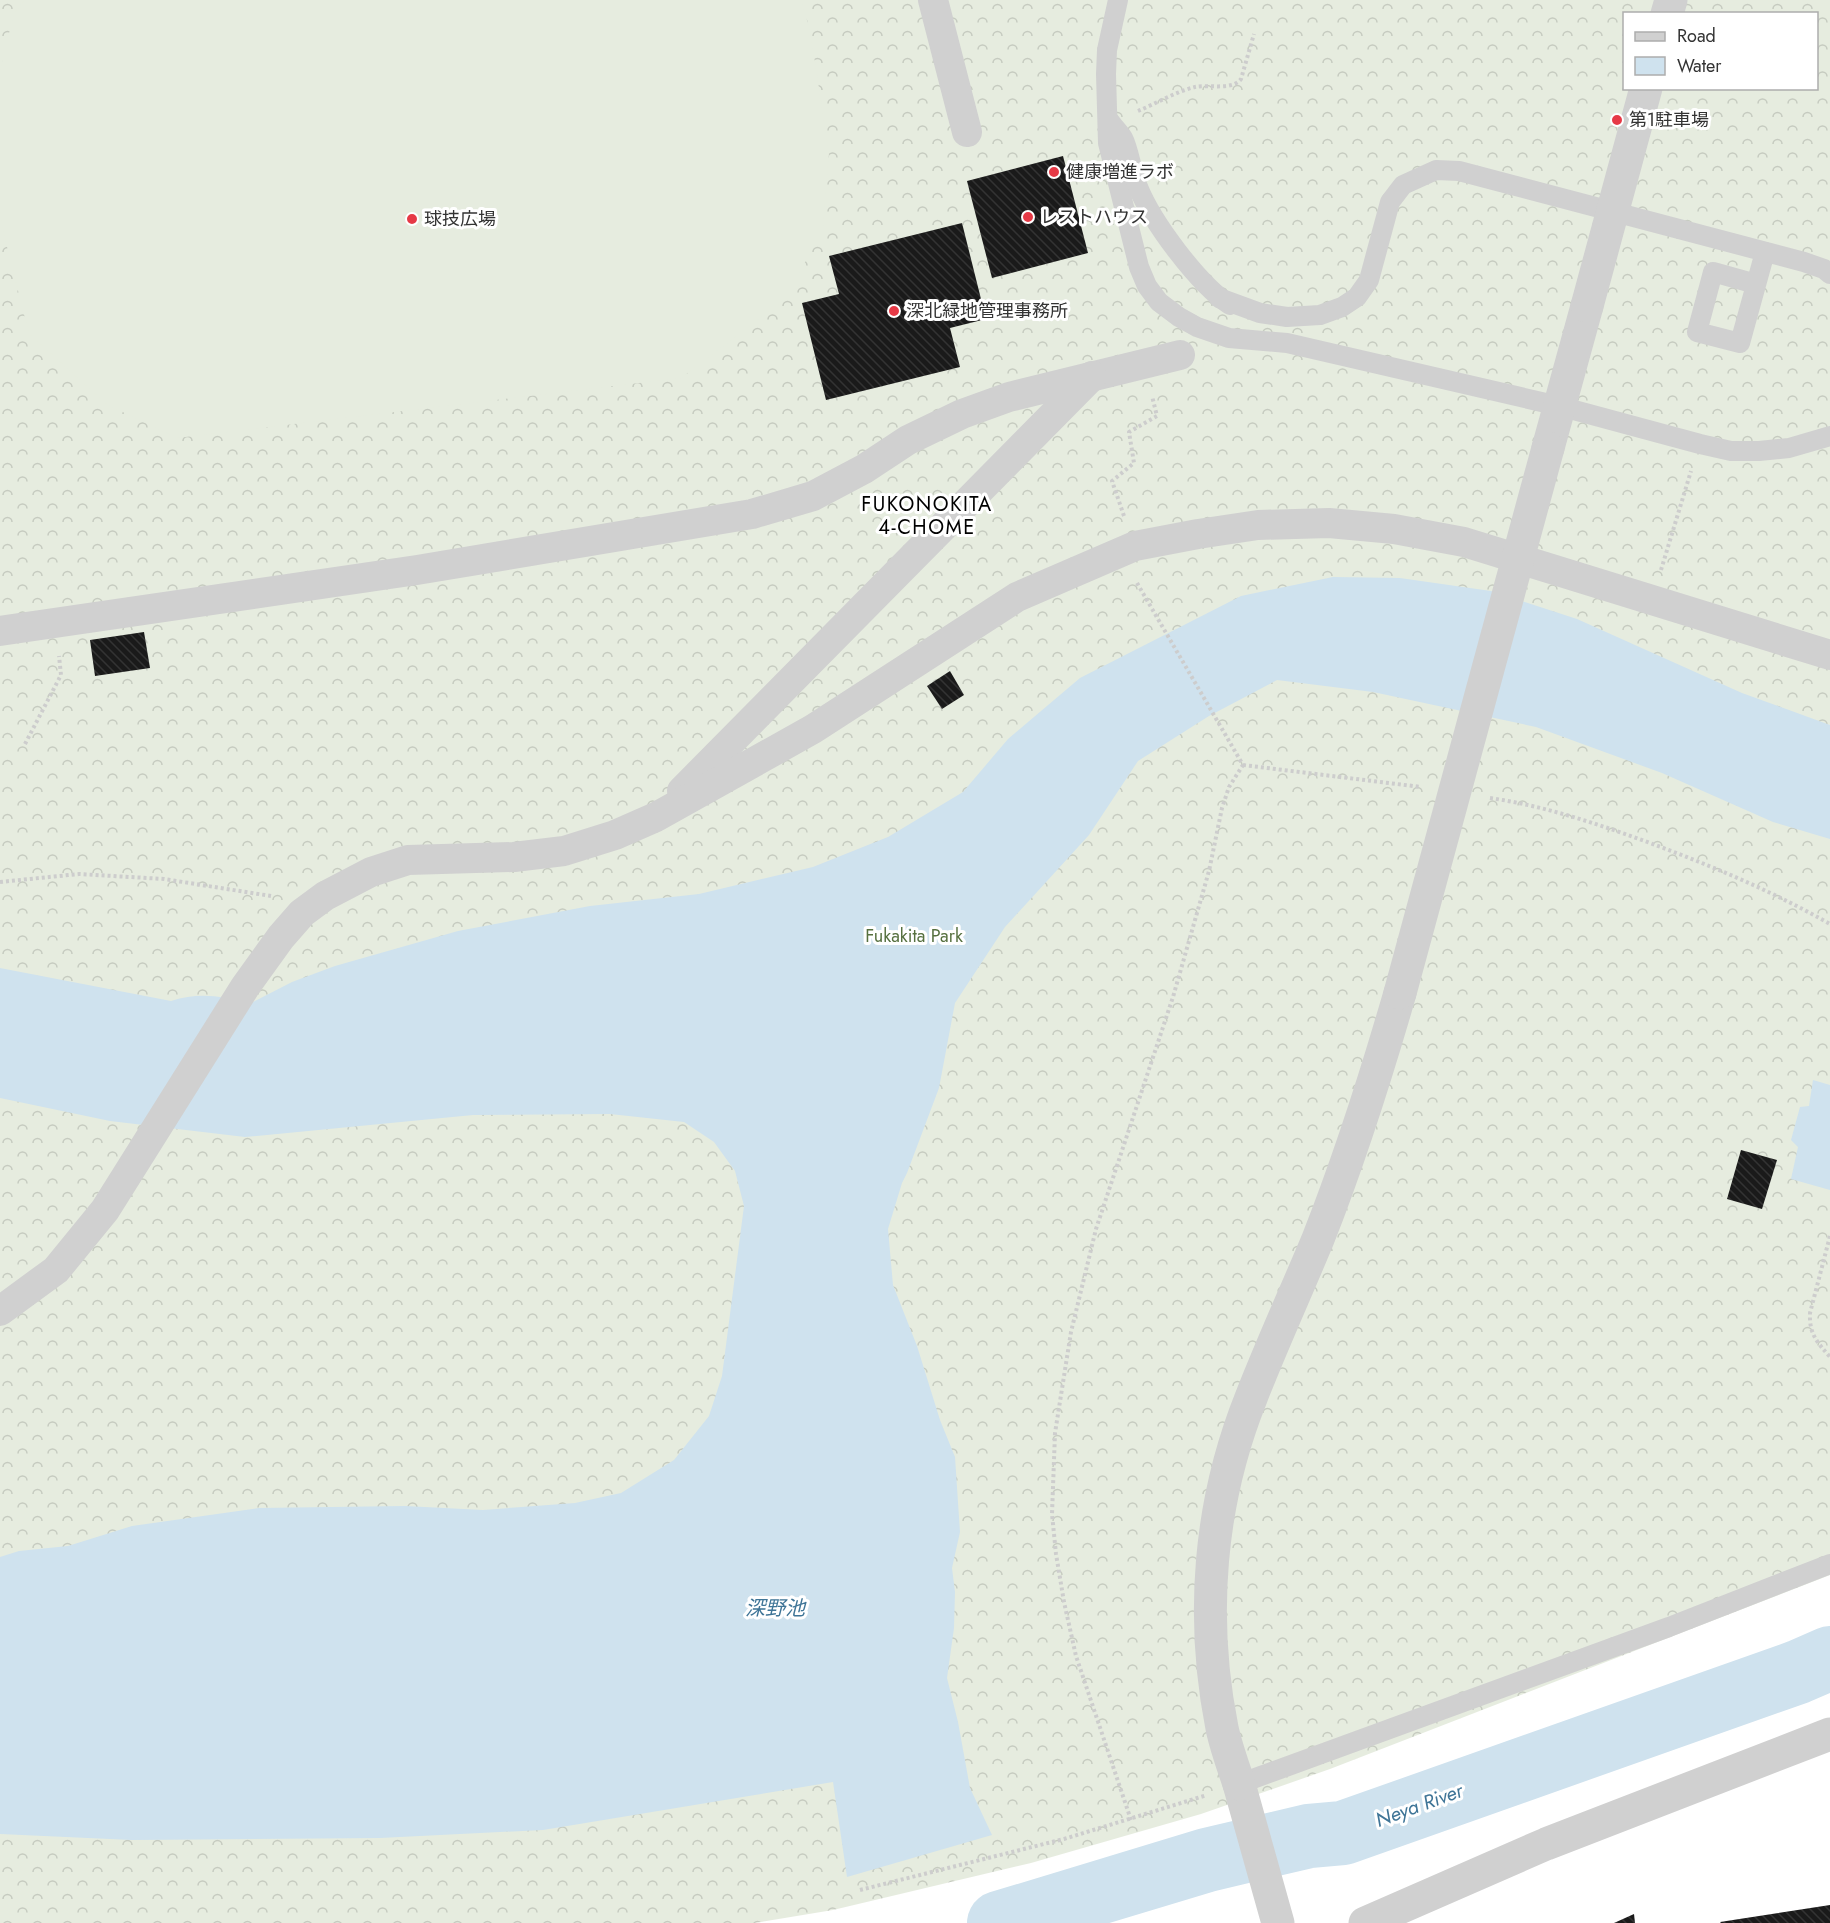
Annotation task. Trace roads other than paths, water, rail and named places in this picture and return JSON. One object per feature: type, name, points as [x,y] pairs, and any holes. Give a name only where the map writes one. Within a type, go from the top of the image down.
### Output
[{"type":"street","points":[[933,0],[967,132]]},
{"type":"street","points":[[1278,1922],[1222,1729],[1211,1654],[1210,1571],[1223,1488],[1251,1399],[1292,1304],[1349,1157],[1377,1073],[1645,90]]},
{"type":"street","points":[[0,631],[417,570],[752,514],[813,496],[864,469],[908,440],[962,414],[1009,397],[1180,355]]},
{"type":"street","points":[[656,817],[1092,376]]},
{"type":"street","points":[[0,1311],[56,1270],[105,1210],[245,987],[280,937],[302,914],[325,896],[371,872],[408,860],[514,857],[564,851],[656,817],[813,729],[1017,597],[1135,546],[1248,527],[1329,523],[1394,529],[1464,542],[1830,655]]},
{"type":"street","points":[[1365,1923],[1546,1844],[1830,1734]]},
{"type":"lane","points":[[1118,0],[1107,50],[1108,143],[1139,267],[1147,286],[1159,302],[1179,317],[1197,327],[1230,338],[1287,343],[1559,406],[1731,451],[1789,448],[1830,436]]},
{"type":"lane","points":[[1109,120],[1124,139],[1139,189],[1150,210],[1185,261],[1220,298],[1287,343]]},
{"type":"lane","points":[[1220,298],[1260,313],[1287,317],[1320,315],[1342,307],[1357,297],[1369,280],[1390,202],[1403,186],[1436,170],[1459,171],[1804,262],[1824,269],[1830,274]]},
{"type":"lane","points":[[1756,284],[1765,252]]},
{"type":"lane","points":[[1239,1784],[1680,1623],[1830,1564]]},
{"type":"water","name":"深野池","points":[[1333,577],[1400,578],[1491,591],[1577,619],[1742,693],[1830,725],[1830,839],[1773,822],[1662,773],[1536,727],[1373,692],[1277,680],[1209,716],[1138,761],[1089,835],[1005,927],[955,1003],[939,1088],[902,1183],[888,1229],[893,1285],[917,1346],[940,1420],[955,1457],[960,1532],[952,1568],[955,1592],[954,1628],[947,1678],[970,1788],[992,1835],[847,1877],[833,1782],[543,1830],[380,1838],[132,1840],[0,1834],[0,1557],[19,1551],[68,1546],[132,1526],[259,1508],[405,1506],[483,1510],[575,1503],[621,1493],[674,1460],[709,1416],[722,1376],[744,1206],[735,1171],[714,1142],[684,1122],[610,1114],[473,1115],[245,1137],[110,1121],[0,1098],[0,968],[171,1001],[210,996],[249,1004],[292,982],[335,966],[458,931],[590,906],[699,894],[813,867],[888,837],[963,792],[1008,739],[1080,678],[1241,596]]},
{"type":"water","points":[[1813,1080],[1830,1085],[1830,1190],[1791,1179],[1798,1147],[1791,1140],[1800,1107],[1809,1106]]},
{"type":"waterway","name":"Neya River","points":[[999,1923],[1207,1860],[1309,1836],[1343,1833],[1798,1672],[1830,1658]]},
{"type":"place","name":"第1駐車場","points":[[1617,120]]},
{"type":"place","name":"健康増進ラボ","points":[[1054,172]]},
{"type":"place","name":"レストハウス","points":[[1028,217]]},
{"type":"place","name":"球技広場","points":[[412,219]]},
{"type":"place","name":"深北緑地管理事務所","points":[[894,311]]},
{"type":"district","name":"FUKONOKITA 4-CHOME","points":[[927,516]]},
{"type":"park label","name":"Fukakita Park","points":[[914,936]]}]
